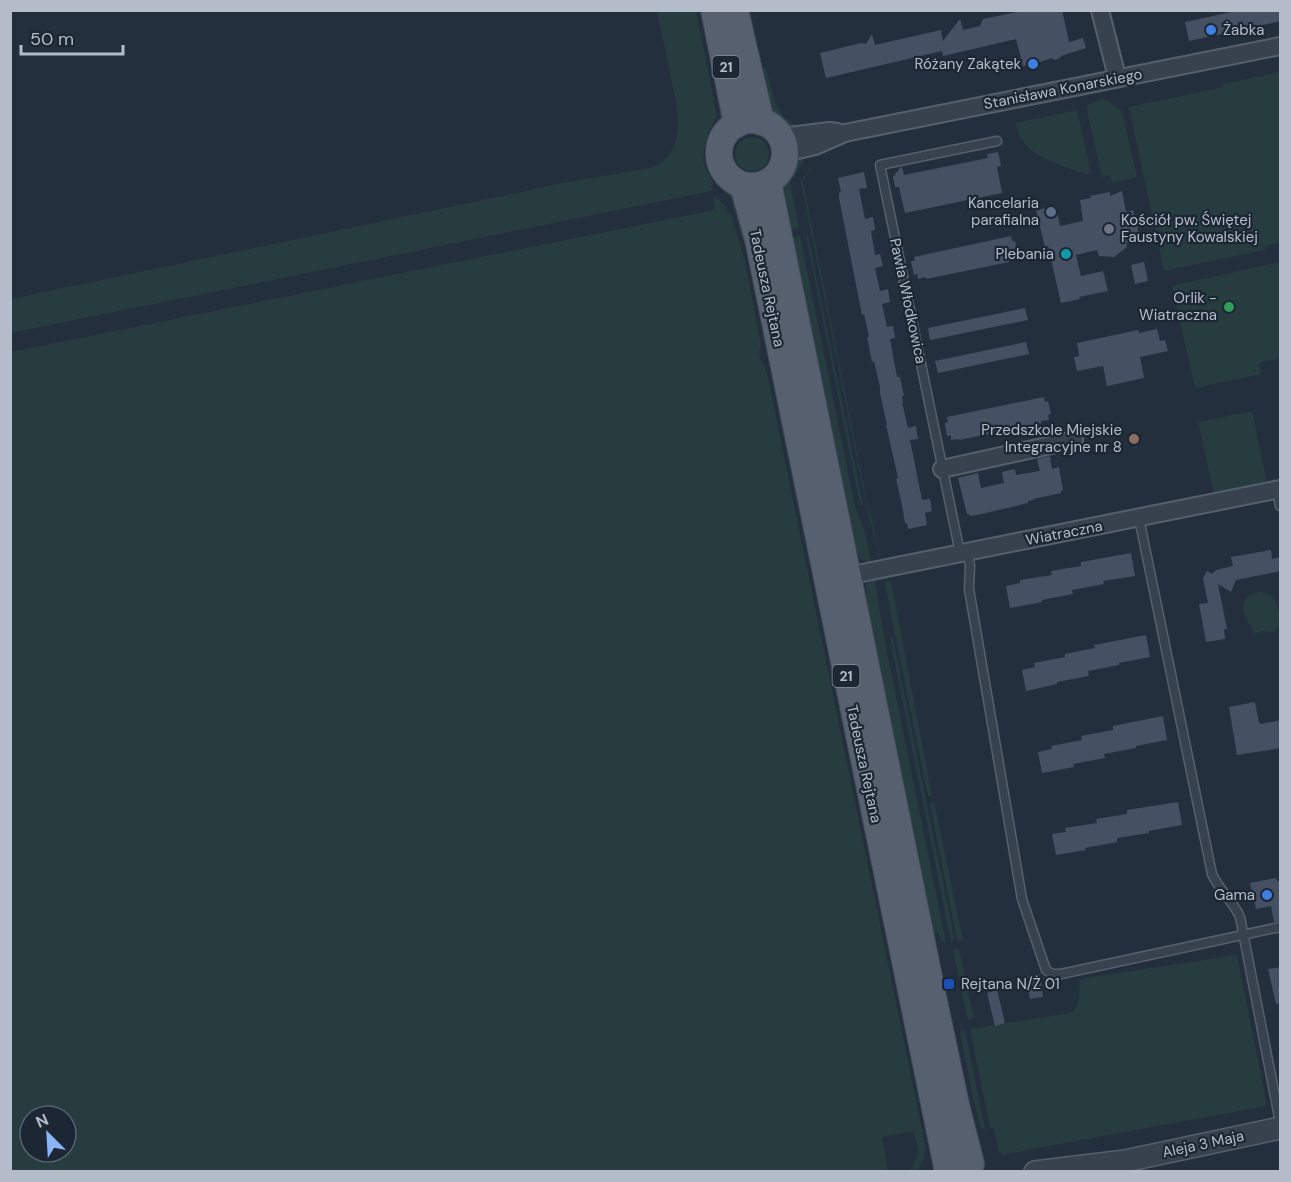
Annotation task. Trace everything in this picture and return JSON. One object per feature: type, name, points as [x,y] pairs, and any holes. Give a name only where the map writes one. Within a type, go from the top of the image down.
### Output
[{"type":"main road","name":"21","points":[[714,10],[766,134]]},
{"type":"main road","name":"21","points":[[735,10],[766,134]]},
{"type":"main road","points":[[727,132],[766,134],[783,165],[777,175],[768,182],[756,186],[743,185],[731,179],[723,169],[719,156],[721,143],[727,132]]},
{"type":"main road","name":"Tadeusza Rejtana","points":[[768,182],[956,1105],[961,1169]]},
{"type":"main road","name":"Tadeusza Rejtana","points":[[743,185],[758,239],[961,1169]]},
{"type":"street","points":[[1100,10],[1116,78]]},
{"type":"street","name":"Stanisława Konarskiego","points":[[766,134],[830,131],[845,133],[1281,46]]},
{"type":"street","points":[[942,469],[1074,440]]},
{"type":"street","name":"Wiatraczna","points":[[847,576],[1139,518],[1280,495]]},
{"type":"street","name":"Aleja 3 Maja","points":[[1035,1172],[1125,1161],[1281,1128]]},
{"type":"street","name":"Aleja 3 Maja","points":[[1093,1172],[1125,1161]]},
{"type":"lane","name":"Pawła Włodkowica","points":[[997,141],[880,165],[942,469],[964,553],[970,566],[969,589],[1022,899],[1043,966],[1052,974],[1061,974],[1281,927]]},
{"type":"lane","points":[[1139,518],[1212,874],[1237,909],[1240,917],[1281,1122]]},
{"type":"green space","points":[[657,11],[696,11],[717,116],[708,133],[703,160],[713,183],[712,191],[11,333],[11,299],[658,165],[669,156],[676,141],[678,125],[676,102]]},
{"type":"green space","points":[[766,68],[776,105],[784,117],[800,128],[781,122],[769,108],[756,70]]},
{"type":"green space","points":[[1280,72],[1280,242],[1268,245],[1265,250],[1164,271],[1129,107]]},
{"type":"green space","points":[[720,77],[723,117],[710,145],[710,162],[718,180],[735,196],[749,239],[744,240],[731,198],[714,179],[708,165],[708,142],[720,115],[714,80]]},
{"type":"green space","points":[[1103,98],[1122,111],[1137,177],[1112,183],[1110,175],[1102,177],[1086,106]]},
{"type":"green space","points":[[1077,110],[1091,173],[1084,174],[1062,166],[1032,151],[1019,134],[1016,123]]},
{"type":"green space","points":[[752,137],[764,142],[769,154],[764,166],[752,171],[740,166],[735,154],[740,142]]},
{"type":"green space","points":[[803,156],[807,156],[790,183],[799,228],[785,231],[781,192],[789,172]]},
{"type":"green space","points":[[812,168],[803,181],[868,508],[881,562],[866,504],[801,182]]},
{"type":"green space","points":[[715,196],[731,214],[745,262],[761,345],[759,355],[771,392],[925,1144],[924,1159],[917,1171],[910,1171],[919,1153],[914,1131],[882,1137],[888,1172],[11,1171],[11,352],[715,209],[713,198]]},
{"type":"green space","points":[[806,235],[808,236],[863,505],[860,505]]},
{"type":"green space","points":[[800,236],[855,507],[866,534],[871,564],[861,559],[856,550],[831,425],[787,239]]},
{"type":"green space","name":"Orlik - Wiatraczna","points":[[1280,262],[1280,358],[1259,363],[1261,374],[1195,388],[1172,286]]},
{"type":"green space","points":[[780,409],[927,1110],[922,1111],[921,1108],[778,410]]},
{"type":"green space","points":[[1252,411],[1267,483],[1214,494],[1198,422]]},
{"type":"green space","points":[[874,577],[946,943],[941,941],[939,933],[934,934],[932,928],[889,739],[882,678],[866,596],[867,584]]},
{"type":"green space","points":[[887,581],[891,581],[932,796],[928,796],[885,585]]},
{"type":"green space","points":[[1261,592],[1273,596],[1280,613],[1280,624],[1274,632],[1262,631],[1255,634],[1243,608],[1246,598]]},
{"type":"green space","points":[[891,636],[954,937],[951,942],[890,638]]},
{"type":"green space","points":[[934,802],[963,940],[960,942],[957,940],[930,804]]},
{"type":"green space","points":[[959,949],[974,1018],[968,1020],[953,950]]},
{"type":"green space","points":[[1237,955],[1267,1106],[1006,1154],[1006,1156],[999,1152],[994,1128],[990,1128],[970,1029],[1070,1013],[1078,1003],[1079,979]]},
{"type":"green space","points":[[965,1030],[985,1130],[981,1128],[974,1102],[960,1031]]},
{"type":"building","points":[[1017,10],[1062,10],[1069,42],[1083,38],[1086,48],[1054,60],[1052,58],[1023,66],[1016,39],[943,56],[942,51],[826,78],[820,53],[861,43],[866,44],[872,34],[875,45],[941,30],[943,41],[960,19],[963,30],[980,26],[983,19],[1017,12]]},
{"type":"building","points":[[1240,10],[1281,10],[1281,21],[1189,41],[1185,22]]},
{"type":"building","points":[[998,152],[1001,166],[997,167],[1002,193],[905,213],[899,187],[895,187],[893,177],[901,167],[904,175],[988,158],[987,154]]},
{"type":"building","points":[[864,172],[867,188],[859,189],[865,219],[873,217],[875,230],[871,231],[875,255],[880,254],[883,266],[875,268],[880,291],[888,289],[890,302],[882,304],[887,327],[893,326],[895,338],[890,339],[897,377],[900,377],[904,396],[902,396],[902,403],[908,428],[916,426],[918,439],[910,440],[922,500],[930,499],[932,511],[925,513],[927,525],[908,529],[839,198],[841,192],[838,178]]},
{"type":"building","points":[[1122,191],[1126,212],[1133,210],[1139,240],[1126,243],[1127,247],[1114,257],[1099,256],[1097,250],[1076,255],[1081,276],[1103,271],[1108,291],[1061,303],[1048,246],[1045,247],[1036,210],[1056,206],[1060,226],[1083,221],[1080,200],[1110,192],[1110,196]]},
{"type":"building","points":[[1011,236],[1012,241],[1015,241],[1018,254],[1015,254],[1016,259],[1009,262],[926,279],[926,277],[918,279],[917,274],[914,275],[911,261],[915,261],[914,257]]},
{"type":"building","points":[[1144,262],[1148,281],[1135,284],[1131,265]]},
{"type":"building","points":[[1025,308],[1028,320],[930,340],[928,328]]},
{"type":"building","points":[[1157,329],[1160,341],[1165,340],[1168,351],[1140,357],[1144,378],[1107,386],[1103,366],[1077,371],[1074,357],[1079,356],[1077,343],[1138,330],[1139,333]]},
{"type":"building","points":[[1026,342],[1029,354],[938,373],[935,361]]},
{"type":"building","points":[[1044,397],[1045,402],[1048,401],[1051,414],[1048,415],[1049,420],[1041,421],[1042,423],[959,440],[951,440],[951,435],[947,436],[945,423],[948,422],[947,417]]},
{"type":"building","points":[[1050,456],[1052,469],[1059,467],[1063,490],[1061,493],[982,514],[970,516],[967,514],[958,478],[978,473],[981,488],[1004,483],[1002,472],[1015,469],[1016,475],[1040,471],[1037,459]]},
{"type":"building","points":[[1271,550],[1272,559],[1281,557],[1281,571],[1236,580],[1231,592],[1218,584],[1227,629],[1224,629],[1225,639],[1206,642],[1199,604],[1208,603],[1203,578],[1207,571],[1212,574],[1216,570],[1233,566],[1231,557]]},
{"type":"building","points":[[1131,553],[1135,576],[1103,581],[1104,584],[1072,590],[1073,594],[1010,608],[1006,586],[1020,583],[1020,580],[1052,575],[1051,571],[1081,566],[1081,562]]},
{"type":"building","points":[[1146,635],[1150,657],[1088,671],[1089,676],[1026,691],[1022,670],[1035,667],[1034,663],[1095,648],[1094,645]]},
{"type":"building","points":[[1255,702],[1259,723],[1281,720],[1281,748],[1237,755],[1229,707]]},
{"type":"building","points":[[1163,716],[1167,740],[1104,754],[1105,758],[1042,773],[1038,752],[1052,749],[1051,746],[1082,740],[1081,736],[1113,730],[1113,726]]},
{"type":"building","points":[[1178,802],[1182,825],[1117,838],[1117,842],[1056,855],[1052,834],[1066,832],[1065,828],[1097,823],[1096,819],[1127,814],[1127,810]]},
{"type":"building","name":"Gama","points":[[1276,878],[1277,881],[1281,880],[1281,921],[1274,922],[1271,906],[1256,909],[1250,883]]},
{"type":"building","points":[[1281,967],[1281,1004],[1276,1004],[1268,969]]},
{"type":"building","points":[[1040,974],[1043,997],[1030,999],[1026,976]]},
{"type":"building","points":[[997,990],[1005,1023],[995,1026],[987,993]]},
{"type":"place","name":"Żabka","points":[[1211,30]]},
{"type":"place","name":"Różany Zakątek","points":[[1033,64]]},
{"type":"place","name":"Kancelaria parafialna","points":[[1051,212]]},
{"type":"place","name":"Kościół pw. Świętej Faustyny Kowalskiej","points":[[1109,229]]},
{"type":"place","name":"Plebania","points":[[1066,254]]},
{"type":"place","name":"Orlik - Wiatraczna","points":[[1229,307]]},
{"type":"place","name":"Przedszkole Miejskie Integracyjne nr 8","points":[[1134,439]]},
{"type":"place","name":"Gama","points":[[1267,895]]},
{"type":"place","name":"Rejtana N/Ż 01","points":[[949,984]]}]
